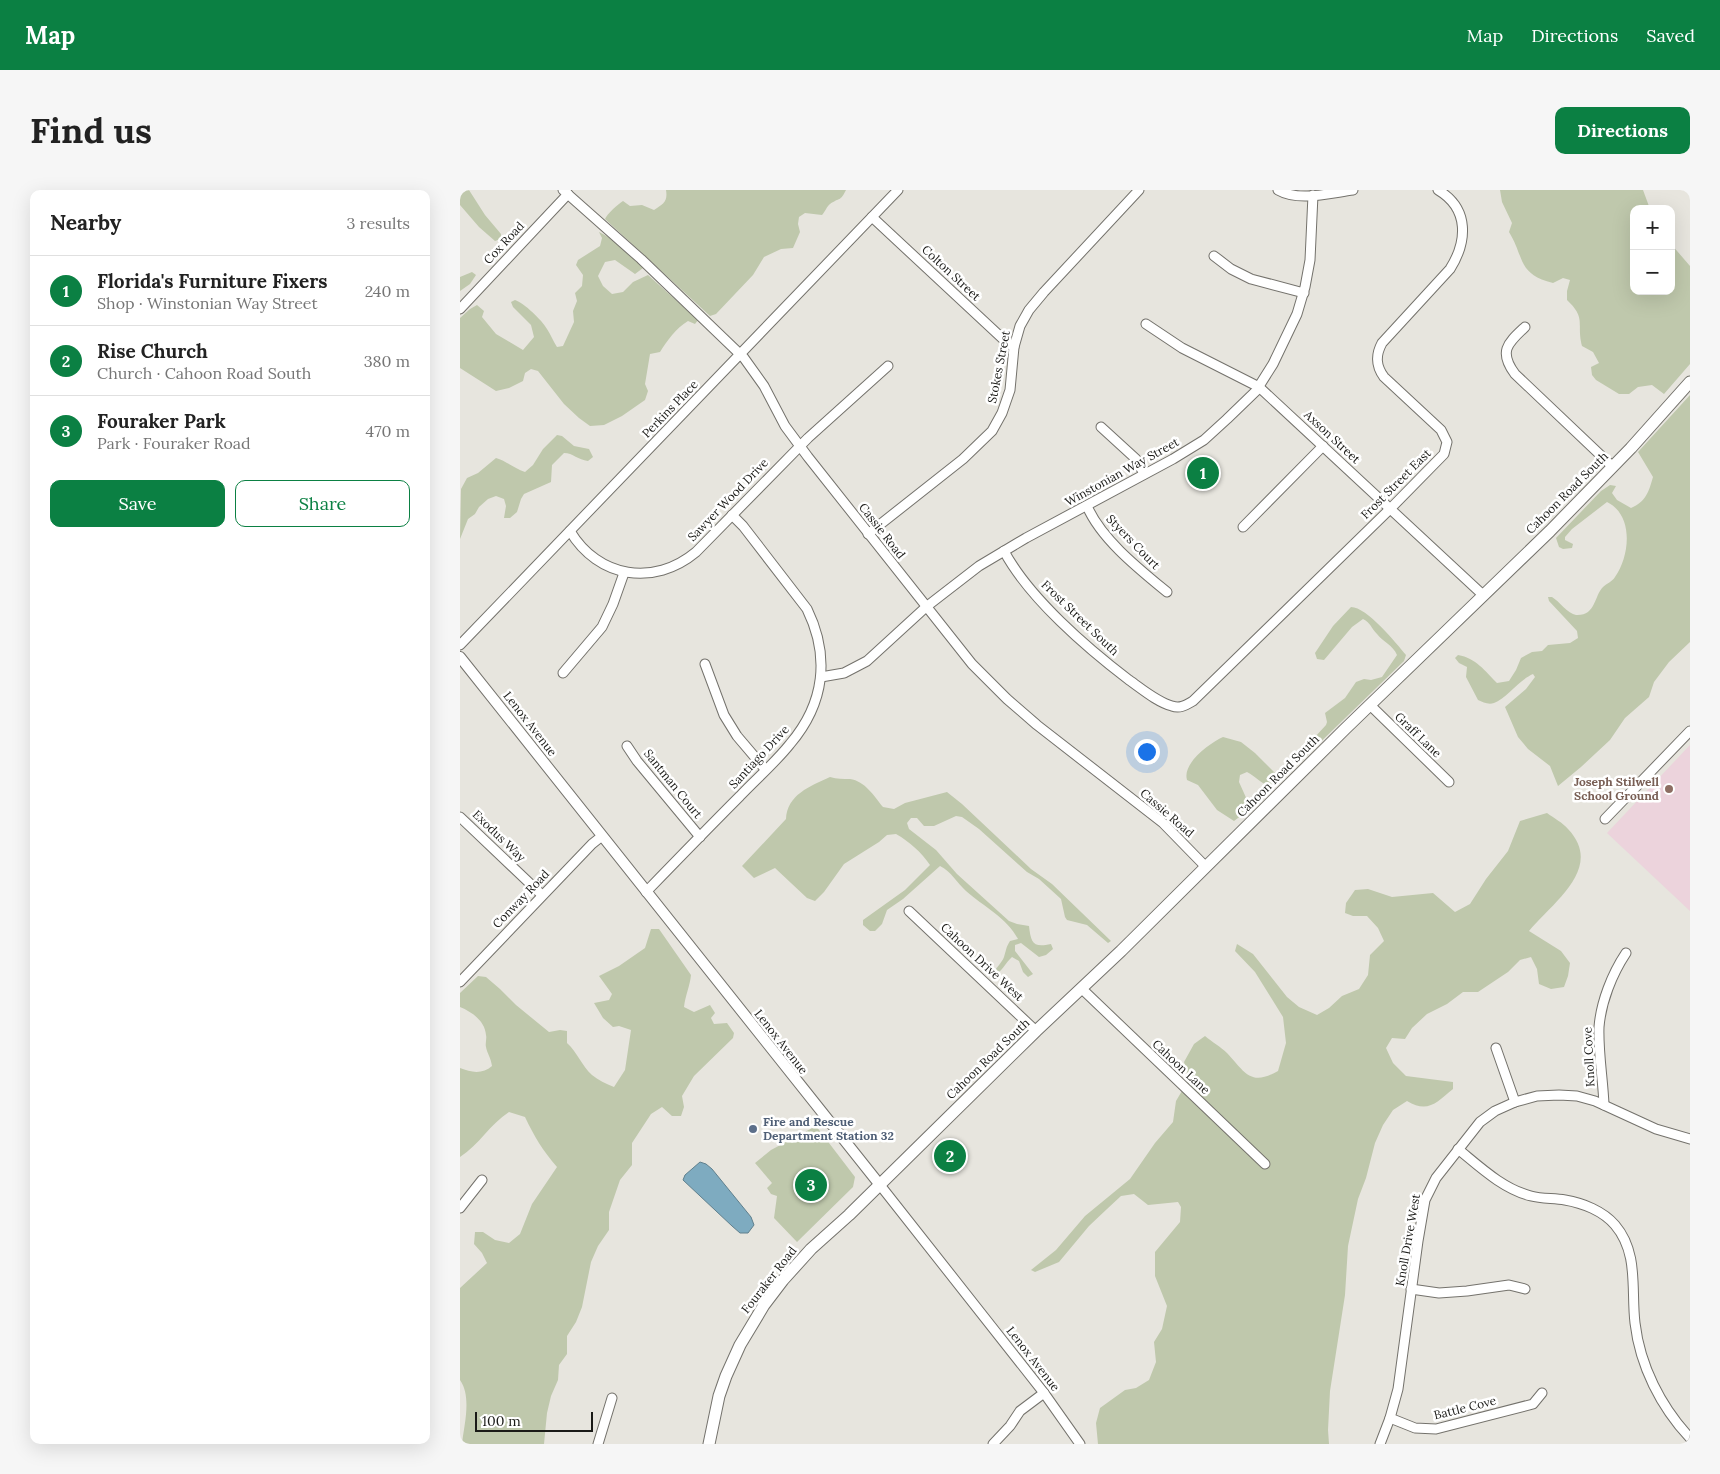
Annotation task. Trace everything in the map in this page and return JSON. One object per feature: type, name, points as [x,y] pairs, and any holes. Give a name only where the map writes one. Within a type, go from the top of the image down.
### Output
[{"type":"main road","name":"Cahoon Road South","points":[[880,1185],[1613,467],[1690,382]]},
{"type":"main road","name":"Fouraker Road","points":[[708,1444],[726,1376],[740,1345],[756,1318],[784,1280],[811,1249],[880,1185]]},
{"type":"street","name":"Perkins Place","points":[[460,645],[898,190]]},
{"type":"street","name":"Stokes Street","points":[[868,534],[963,459],[992,430],[1002,413],[1010,390],[1014,346],[1020,326],[1035,302],[1139,190]]},
{"type":"street","points":[[1278,190],[1295,196],[1353,190]]},
{"type":"street","name":"Cox Road","points":[[460,309],[565,192]]},
{"type":"street","name":"Cassie Road","points":[[565,192],[641,259],[740,354],[756,372],[781,419],[799,446],[972,664],[1007,699],[1074,755],[1163,823],[1205,866]]},
{"type":"street","name":"Frost Street East","points":[[1174,707],[1185,706],[1193,701],[1444,454],[1447,442],[1442,430],[1384,377],[1378,368],[1377,360],[1378,350],[1382,343],[1450,270],[1458,256],[1462,244],[1462,226],[1455,208],[1442,193]]},
{"type":"street","name":"Winstonian Way Street","points":[[821,677],[844,673],[867,660],[926,607],[972,572],[1004,551],[1174,458],[1204,440],[1228,419],[1259,387],[1297,314],[1304,292],[1310,260],[1313,195]]},
{"type":"street","name":"Colton Street","points":[[872,217],[1003,339],[1014,346]]},
{"type":"street","points":[[1214,256],[1251,279],[1304,292]]},
{"type":"street","name":"Axson Street","points":[[1146,324],[1182,348],[1259,387],[1483,595]]},
{"type":"street","points":[[1525,327],[1513,337],[1507,348],[1506,357],[1509,367],[1613,467]]},
{"type":"street","name":"Sawyer Wood Drive","points":[[570,531],[579,545],[591,557],[624,573],[653,572],[676,566],[696,552],[799,446],[888,366]]},
{"type":"street","points":[[1101,426],[1136,459],[1144,474]]},
{"type":"street","points":[[1243,527],[1323,446]]},
{"type":"street","name":"Styers Court","points":[[1086,506],[1093,519],[1116,545],[1145,574],[1167,592]]},
{"type":"street","name":"Santiago Drive","points":[[646,892],[789,746],[812,708],[819,690],[821,661],[817,633],[807,609],[743,526],[732,515]]},
{"type":"street","name":"Frost Street South","points":[[1004,551],[1016,571],[1051,611],[1087,646],[1139,687],[1160,701],[1174,707]]},
{"type":"street","points":[[563,673],[602,627],[613,604],[624,573]]},
{"type":"street","name":"Lenox Avenue","points":[[460,657],[1044,1392],[1080,1444]]},
{"type":"street","points":[[705,664],[724,715],[737,736],[766,769]]},
{"type":"street","name":"Graff Lane","points":[[1370,705],[1449,782]]},
{"type":"street","points":[[1605,819],[1690,731]]},
{"type":"street","name":"Santman Court","points":[[627,746],[637,761],[700,837]]},
{"type":"street","name":"Exodus Way","points":[[460,817],[542,895]]},
{"type":"street","name":"Conway Road","points":[[460,982],[542,895],[602,836]]},
{"type":"street","name":"Cahoon Drive West","points":[[909,911],[1036,1031]]},
{"type":"street","name":"Knoll Cove","points":[[1604,1105],[1599,1026],[1606,997],[1617,967],[1626,953]]},
{"type":"street","name":"Cahoon Lane","points":[[1081,988],[1265,1164]]},
{"type":"street","points":[[1496,1048],[1515,1102]]},
{"type":"street","name":"Knoll Drive West","points":[[1380,1444],[1398,1389],[1425,1200],[1436,1178],[1480,1122],[1495,1111],[1515,1102],[1537,1096],[1578,1096],[1604,1105],[1656,1129],[1690,1139]]},
{"type":"street","points":[[1458,1149],[1480,1168],[1512,1189],[1532,1196],[1582,1204],[1597,1211],[1615,1225],[1624,1238],[1632,1260],[1635,1325],[1648,1374],[1666,1408],[1690,1438]]},
{"type":"street","points":[[460,1208],[482,1180]]},
{"type":"street","points":[[1411,1289],[1439,1293],[1509,1285],[1525,1288]]},
{"type":"street","points":[[993,1444],[1010,1426],[1020,1411],[1044,1392]]},
{"type":"street","name":"Battle Cove","points":[[1390,1418],[1414,1428],[1436,1429],[1533,1404],[1542,1393]]},
{"type":"street","points":[[598,1444],[612,1398]]},
{"type":"shaded area","name":"Joseph Stilwell School Ground","points":[[1690,745],[1690,911],[1607,833]]},
{"type":"green space","points":[[460,190],[469,190],[485,215],[501,234],[501,239],[495,241],[479,227],[460,205]]},
{"type":"green space","points":[[666,190],[846,190],[841,198],[829,205],[822,215],[805,213],[799,217],[800,232],[793,248],[781,249],[764,257],[753,275],[716,314],[710,316],[605,219],[623,201],[630,206],[642,205],[654,210],[664,202]]},
{"type":"green space","points":[[1500,190],[1643,190],[1649,205],[1630,205],[1630,295],[1675,295],[1675,249],[1690,266],[1690,364],[1664,394],[1652,385],[1638,387],[1629,394],[1619,394],[1596,380],[1592,375],[1591,367],[1599,363],[1593,352],[1582,346],[1579,317],[1567,300],[1570,280],[1563,278],[1553,283],[1533,275],[1527,270],[1509,232],[1512,223],[1502,202]]},
{"type":"green space","points":[[599,232],[623,248],[643,268],[635,274],[615,260],[605,262],[598,276],[603,286],[612,294],[623,292],[633,282],[648,275],[698,320],[695,324],[688,321],[672,335],[660,352],[650,354],[645,384],[648,391],[645,400],[622,416],[604,425],[590,426],[564,404],[538,371],[531,369],[525,373],[523,381],[509,388],[496,391],[460,368],[460,318],[477,305],[484,311],[482,317],[496,334],[523,350],[534,337],[531,325],[513,307],[511,302],[515,300],[528,308],[541,321],[557,347],[563,346],[574,322],[573,311],[577,301],[575,293],[582,286],[583,275],[576,265],[578,260],[600,246],[602,238]]},
{"type":"green space","points":[[472,272],[476,275],[470,284],[460,291],[460,277]]},
{"type":"green space","points":[[1690,395],[1690,642],[1669,662],[1654,682],[1649,697],[1625,718],[1610,740],[1558,786],[1550,766],[1528,749],[1518,737],[1505,707],[1526,689],[1535,677],[1533,674],[1499,701],[1492,704],[1478,700],[1466,677],[1467,667],[1459,663],[1455,658],[1458,655],[1470,659],[1497,683],[1509,681],[1521,658],[1532,652],[1542,651],[1548,645],[1570,643],[1578,638],[1577,631],[1549,601],[1548,597],[1552,597],[1576,615],[1583,614],[1591,609],[1600,591],[1614,579],[1620,568],[1626,547],[1627,536],[1625,526],[1622,516],[1616,508],[1607,502],[1572,529],[1565,537],[1565,540],[1573,544],[1572,548],[1563,549],[1559,547],[1556,538],[1601,491],[1610,485],[1616,486],[1612,493],[1617,500],[1631,508],[1640,503],[1648,491],[1653,477],[1638,452]]},
{"type":"green space","points":[[557,435],[562,436],[574,446],[589,449],[593,457],[588,461],[564,453],[552,465],[551,482],[524,494],[517,512],[510,518],[504,518],[506,506],[504,499],[496,496],[488,499],[468,519],[460,539],[461,489],[467,478],[478,473],[496,458],[525,472]]},
{"type":"green space","points":[[1351,607],[1358,609],[1373,619],[1406,655],[1404,661],[1307,755],[1304,754],[1304,749],[1326,725],[1325,713],[1345,698],[1356,682],[1382,677],[1397,655],[1363,619],[1352,627],[1324,660],[1317,659],[1315,653],[1333,626]]},
{"type":"green space","points":[[1223,737],[1241,742],[1278,776],[1277,784],[1273,787],[1266,785],[1247,772],[1240,775],[1239,782],[1248,802],[1242,815],[1234,821],[1217,810],[1198,785],[1187,780],[1189,767],[1198,754]]},
{"type":"green space","points":[[830,777],[855,780],[869,790],[883,807],[894,809],[905,803],[947,792],[1031,869],[1052,884],[1111,941],[1108,943],[1087,925],[1067,920],[1061,899],[1039,879],[1027,872],[979,829],[962,817],[956,816],[934,826],[924,826],[917,818],[911,818],[907,823],[909,829],[936,850],[957,874],[1009,921],[1029,926],[1034,943],[1037,945],[1051,944],[1053,949],[1046,955],[1039,957],[1021,943],[1015,945],[1015,951],[1033,974],[1028,977],[1023,972],[1019,961],[1012,957],[1001,970],[993,975],[1003,959],[1010,941],[1018,939],[1008,925],[966,891],[951,874],[940,866],[903,899],[887,910],[882,924],[875,931],[870,931],[863,925],[863,920],[905,890],[930,865],[915,848],[896,834],[887,835],[844,864],[824,892],[815,901],[807,898],[775,868],[754,878],[742,866],[786,819],[790,804],[795,798],[801,792]]},
{"type":"green space","points":[[1547,813],[1568,829],[1578,843],[1581,857],[1578,871],[1571,884],[1529,931],[1561,951],[1570,963],[1564,987],[1551,989],[1539,984],[1537,969],[1531,957],[1520,960],[1508,972],[1478,992],[1463,992],[1447,1004],[1427,1014],[1412,1028],[1405,1039],[1392,1038],[1386,1048],[1393,1063],[1406,1076],[1453,1082],[1453,1089],[1432,1105],[1414,1105],[1407,1101],[1393,1110],[1383,1125],[1375,1143],[1366,1178],[1358,1199],[1348,1246],[1345,1295],[1330,1391],[1329,1444],[1098,1444],[1096,1423],[1100,1408],[1125,1390],[1136,1388],[1149,1380],[1156,1362],[1154,1342],[1162,1329],[1167,1306],[1155,1276],[1155,1252],[1180,1222],[1181,1207],[1178,1202],[1148,1205],[1134,1194],[1121,1196],[1089,1226],[1059,1262],[1035,1272],[1031,1270],[1056,1250],[1085,1216],[1130,1179],[1155,1143],[1173,1122],[1176,1101],[1189,1079],[1184,1062],[1194,1044],[1205,1036],[1225,1051],[1244,1071],[1254,1077],[1269,1076],[1278,1071],[1286,1043],[1283,1017],[1255,972],[1235,951],[1237,944],[1253,954],[1287,997],[1299,1007],[1317,1015],[1329,1008],[1342,996],[1359,989],[1368,975],[1370,955],[1384,941],[1378,928],[1367,916],[1353,916],[1345,913],[1346,903],[1355,890],[1368,889],[1392,897],[1433,893],[1455,912],[1470,904],[1486,879],[1508,851],[1520,821]]},
{"type":"green space","points":[[651,929],[659,929],[691,975],[684,1007],[694,1012],[710,1005],[715,1013],[711,1018],[714,1024],[727,1023],[734,1033],[733,1038],[694,1076],[682,1096],[684,1107],[681,1116],[672,1116],[662,1107],[651,1114],[632,1143],[632,1165],[620,1180],[609,1212],[609,1230],[598,1246],[591,1262],[582,1307],[576,1322],[567,1336],[567,1354],[559,1365],[558,1380],[551,1396],[547,1413],[544,1444],[462,1444],[466,1394],[460,1380],[460,1288],[487,1263],[482,1253],[474,1244],[475,1232],[483,1232],[495,1240],[509,1243],[520,1234],[532,1204],[557,1167],[539,1143],[525,1117],[509,1112],[460,1157],[460,1068],[477,1072],[489,1069],[492,1066],[486,1047],[483,1025],[473,1014],[460,1007],[460,993],[478,976],[486,977],[549,1032],[567,1031],[567,1043],[588,1071],[599,1080],[614,1087],[625,1070],[631,1030],[619,1026],[613,1027],[603,1018],[594,1003],[609,1000],[612,994],[599,976],[619,966],[645,948]]},
{"type":"green space","points":[[816,1126],[855,1177],[853,1187],[797,1242],[774,1218],[777,1196],[771,1194],[767,1188],[772,1183],[755,1163],[771,1150]]},
{"type":"water","points":[[700,1162],[712,1169],[751,1217],[754,1225],[748,1233],[740,1233],[683,1180],[685,1175]]},
{"type":"place","name":"Florida's Furniture Fixers","points":[[1203,473]]},
{"type":"place","name":"Joseph Stilwell School Ground","points":[[1669,789]]},
{"type":"place","name":"Fire and Rescue Department Station 32","points":[[753,1129]]},
{"type":"place","name":"Rise Church","points":[[950,1156]]},
{"type":"place","name":"Fouraker Park","points":[[811,1185]]}]
